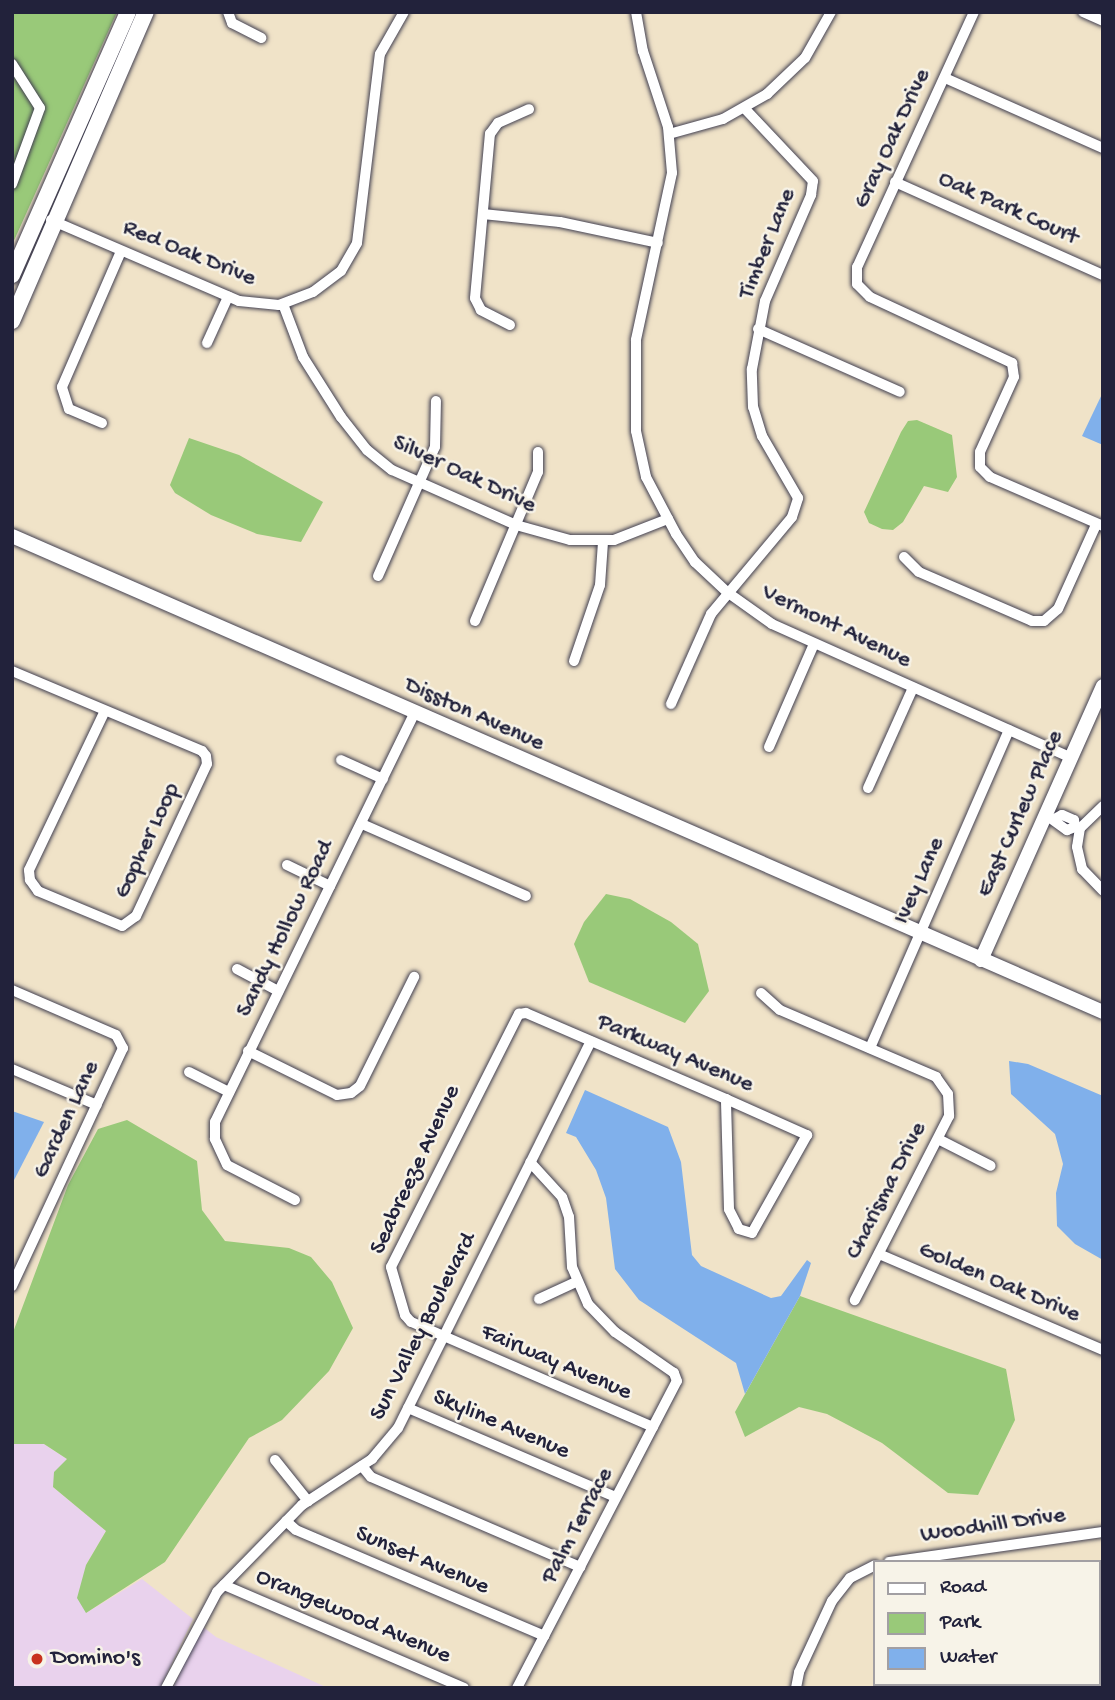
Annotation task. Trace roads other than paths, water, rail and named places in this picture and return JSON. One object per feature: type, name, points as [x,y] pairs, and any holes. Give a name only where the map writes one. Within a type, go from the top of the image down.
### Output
[{"type":"main road","points":[[12,275],[128,12]]},
{"type":"main road","points":[[12,321],[146,12]]},
{"type":"street","points":[[228,12],[232,23],[261,38]]},
{"type":"street","name":"Red Oak Drive","points":[[39,214],[228,297],[253,304],[283,304],[329,282],[355,248],[380,54],[404,12]]},
{"type":"street","name":"Vermont Avenue","points":[[636,12],[670,134],[671,180],[636,340],[634,400],[646,477],[668,519],[687,551],[727,592],[766,621],[1071,758]]},
{"type":"street","points":[[670,134],[746,110],[801,63],[831,12]]},
{"type":"street","name":"Gray Oak Drive","points":[[974,12],[857,267],[857,284],[870,297],[1012,363],[1014,377],[980,452],[981,467],[989,477],[1100,526]]},
{"type":"street","points":[[1083,12],[1103,21]]},
{"type":"street","points":[[12,64],[40,108],[12,184]]},
{"type":"street","points":[[945,78],[1103,148]]},
{"type":"street","points":[[510,325],[476,305],[490,134],[498,123],[529,109]]},
{"type":"street","name":"Timber Lane","points":[[671,704],[708,620],[727,592],[792,517],[798,498],[795,486],[767,448],[754,411],[752,369],[758,329],[767,296],[813,185],[807,170],[746,110]]},
{"type":"street","name":"Oak Park Court","points":[[895,182],[1103,275]]},
{"type":"street","points":[[483,214],[560,222],[658,243]]},
{"type":"street","points":[[102,423],[69,409],[62,387],[121,251]]},
{"type":"street","points":[[207,343],[228,297]]},
{"type":"street","name":"Silver Oak Drive","points":[[283,304],[303,357],[350,430],[384,465],[516,525],[561,538],[603,542],[668,519]]},
{"type":"street","points":[[758,329],[900,392]]},
{"type":"street","points":[[378,576],[437,439],[436,401]]},
{"type":"street","points":[[475,621],[538,472],[538,452]]},
{"type":"street","points":[[904,556],[919,572],[1032,621],[1044,621],[1058,609],[1100,526]]},
{"type":"street","name":"Disston Avenue","points":[[12,536],[166,600],[414,713],[1103,1012]]},
{"type":"street","points":[[574,661],[600,585],[603,542]]},
{"type":"street","points":[[769,747],[814,644]]},
{"type":"street","name":"Gopher Loop","points":[[12,671],[202,751],[207,764],[136,916],[122,926],[38,891],[30,880],[29,870],[105,711]]},
{"type":"street","name":"East Curlew Place","points":[[981,960],[1050,817],[1071,758],[1103,686]]},
{"type":"street","points":[[868,788],[913,688]]},
{"type":"street","name":"Sandy Hollow Road","points":[[295,1200],[227,1165],[214,1128],[248,1051],[362,824],[414,713]]},
{"type":"street","name":"Ivey Lane","points":[[870,1048],[1009,730]]},
{"type":"street","points":[[341,760],[383,779]]},
{"type":"street","points":[[1050,817],[1067,830],[1078,827],[1103,806]]},
{"type":"street","points":[[362,824],[526,896]]},
{"type":"street","points":[[1078,827],[1077,846],[1082,869],[1103,891]]},
{"type":"street","points":[[288,866],[330,886]]},
{"type":"street","points":[[237,969],[278,991]]},
{"type":"street","points":[[248,1051],[337,1095],[360,1086],[414,977]]},
{"type":"street","name":"Garden Lane","points":[[12,990],[116,1035],[123,1048],[12,1286]]},
{"type":"street","points":[[761,993],[780,1010],[870,1048]]},
{"type":"street","name":"Parkway Avenue","points":[[526,1013],[807,1135],[758,1228],[747,1234],[739,1229],[729,1209],[726,1100]]},
{"type":"street","name":"Seabreeze Avenue","points":[[443,1338],[405,1315],[391,1274],[393,1261],[513,1018],[526,1013]]},
{"type":"street","name":"Sun Valley Boulevard","points":[[166,1688],[204,1609],[224,1585],[308,1501],[362,1466],[388,1442],[408,1408],[591,1041]]},
{"type":"street","name":"Charisma Drive","points":[[855,1300],[949,1116],[950,1100],[936,1077],[870,1048]]},
{"type":"street","points":[[12,1069],[97,1105]]},
{"type":"street","points":[[189,1072],[229,1092]]},
{"type":"street","points":[[938,1139],[991,1166]]},
{"type":"street","points":[[530,1162],[556,1188],[567,1210],[576,1282],[539,1299]]},
{"type":"street","name":"Golden Oak Drive","points":[[879,1254],[1103,1350]]},
{"type":"street","name":"Palm Terrace","points":[[517,1688],[676,1384],[674,1373],[598,1318],[576,1282]]},
{"type":"street","name":"Fairway Avenue","points":[[443,1338],[653,1427]]},
{"type":"street","name":"Skyline Avenue","points":[[408,1408],[616,1497]]},
{"type":"street","points":[[275,1460],[308,1501]]},
{"type":"street","points":[[362,1466],[371,1477],[580,1567]]},
{"type":"street","name":"Sunset Avenue","points":[[286,1521],[296,1530],[544,1636]]},
{"type":"street","name":"Woodhill Drive","points":[[904,1560],[1103,1532]]},
{"type":"street","points":[[796,1688],[799,1672],[832,1601],[850,1578],[874,1565]]},
{"type":"street","name":"Orangewood Avenue","points":[[224,1585],[464,1688]]},
{"type":"water","points":[[1103,392],[1103,445],[1082,436]]},
{"type":"water","points":[[1009,1061],[1028,1064],[1103,1096],[1103,1260],[1075,1244],[1057,1226],[1056,1193],[1063,1164],[1055,1134],[1011,1094]]},
{"type":"water","points":[[585,1090],[668,1127],[681,1162],[692,1255],[701,1266],[771,1298],[781,1296],[807,1260],[811,1263],[800,1296],[745,1394],[736,1363],[639,1300],[615,1269],[606,1198],[596,1170],[576,1137],[566,1133]]},
{"type":"water","points":[[12,1111],[44,1122],[12,1184]]},
{"type":"place","name":"Domino's","points":[[37,1659]]}]
